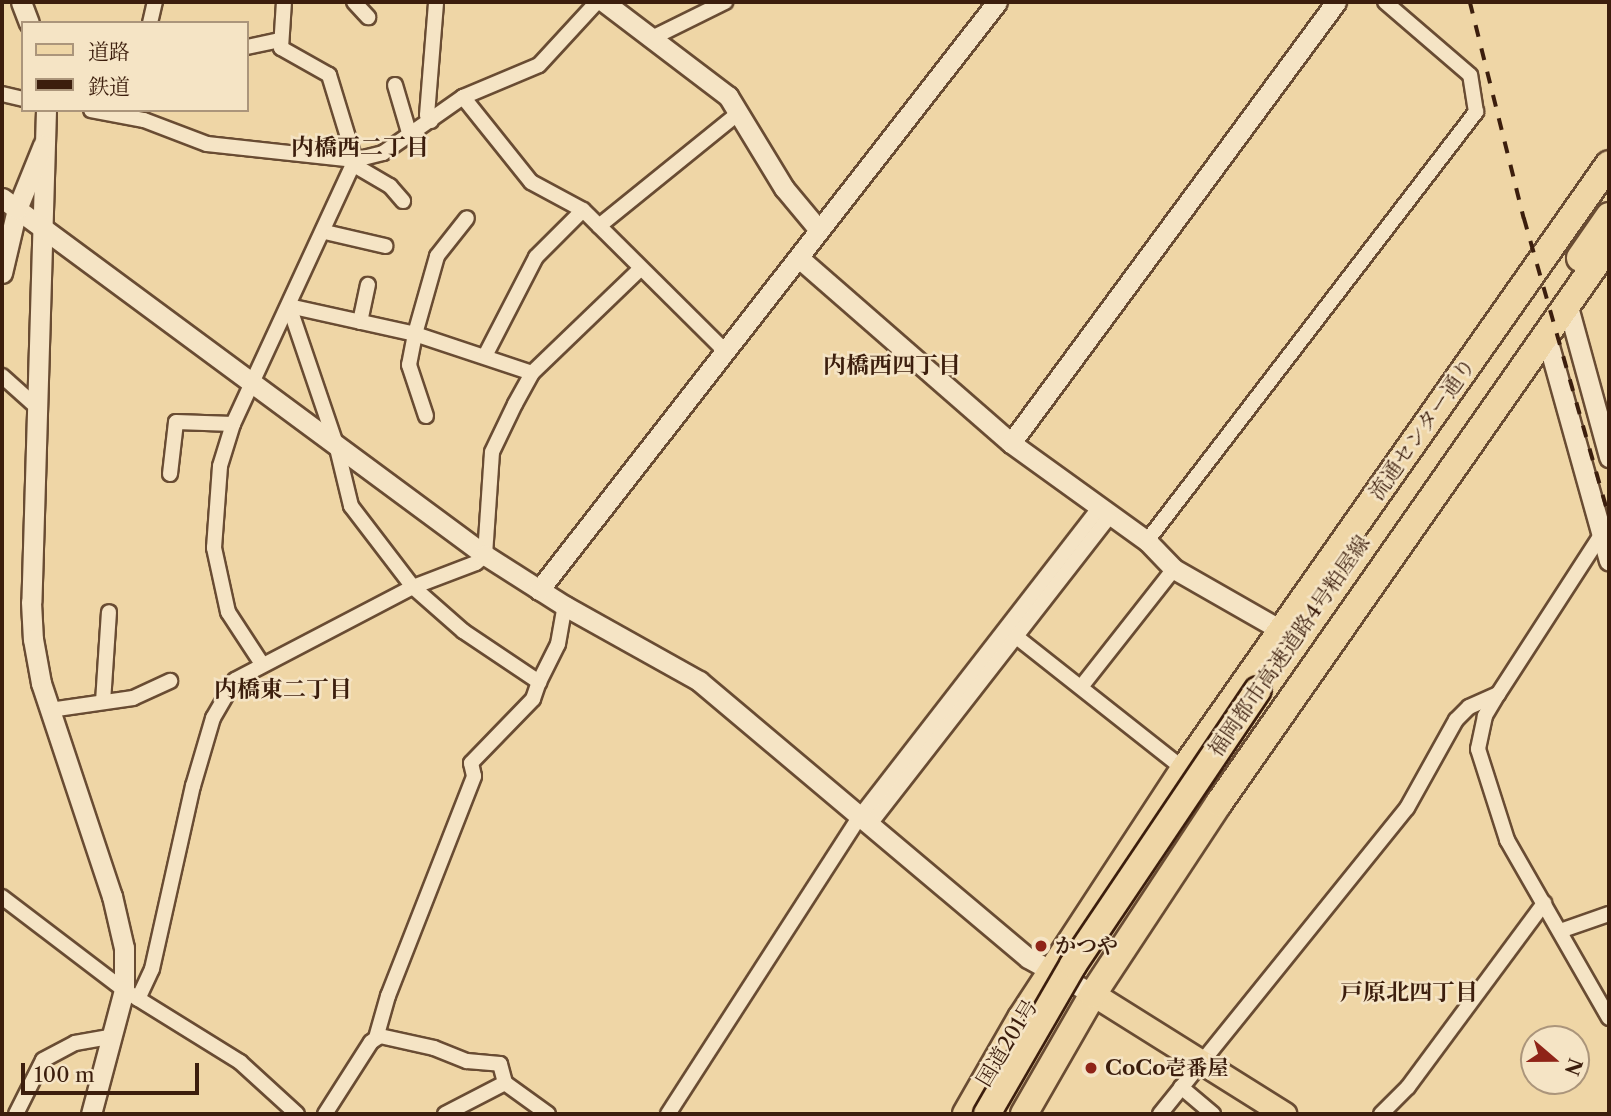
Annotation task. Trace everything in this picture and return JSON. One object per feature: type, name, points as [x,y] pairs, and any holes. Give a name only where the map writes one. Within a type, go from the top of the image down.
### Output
[{"type":"highway","name":"流通センター通り","points":[[1049,974],[1184,769],[1609,164]]},
{"type":"highway","name":"福岡都市高速道路4号粕屋線","points":[[1003,1114],[1081,981],[1264,695],[1609,188]]},
{"type":"highway","name":"福岡都市高速道路4号粕屋線","points":[[987,1114],[1073,965],[1609,216]]},
{"type":"highway","points":[[1024,1114],[1093,994],[1219,803],[1609,245]]},
{"type":"highway","name":"国道201号","points":[[966,1114],[1049,974]]},
{"type":"main road","points":[[1093,994],[1284,1114]]},
{"type":"street","points":[[22,2],[28,21]]},
{"type":"street","points":[[150,21],[155,2]]},
{"type":"street","points":[[262,664],[228,612],[214,548],[220,466],[233,424],[252,380],[325,232],[354,163],[329,75],[290,55],[279,40],[284,2]]},
{"type":"street","points":[[354,2],[368,17]]},
{"type":"street","points":[[431,121],[427,115],[436,2]]},
{"type":"street","points":[[354,163],[383,153],[463,97],[539,65],[597,2]]},
{"type":"street","points":[[604,2],[650,39],[702,75],[740,112],[784,188],[819,230]]},
{"type":"street","points":[[650,39],[725,2]]},
{"type":"street","points":[[539,590],[997,2]]},
{"type":"street","points":[[1011,443],[1336,2]]},
{"type":"street","points":[[1147,541],[1476,112],[1470,75],[1385,2]]},
{"type":"street","points":[[248,47],[279,40]]},
{"type":"street","points":[[395,85],[410,136]]},
{"type":"street","points":[[2,94],[21,99]]},
{"type":"street","points":[[463,97],[531,182],[583,210],[726,352]]},
{"type":"street","points":[[46,112],[40,409],[30,602],[33,639],[50,710],[119,920],[131,994]]},
{"type":"street","points":[[102,112],[144,120],[207,144],[354,163],[390,186],[403,201]]},
{"type":"street","points":[[599,226],[740,112]]},
{"type":"street","points":[[2,273],[9,204],[45,142]]},
{"type":"street","points":[[9,204],[252,380],[485,555],[565,606],[699,681],[1049,974],[1093,994]]},
{"type":"street","points":[[486,354],[536,257],[583,210]]},
{"type":"street","points":[[426,416],[409,365],[415,334],[437,257],[467,218]]},
{"type":"street","points":[[325,232],[385,246]]},
{"type":"street","points":[[799,258],[1011,443],[1147,541],[1174,569],[1281,630]]},
{"type":"street","points":[[90,1114],[110,1037],[131,994],[152,969],[166,901],[213,718],[235,680],[413,587],[476,563],[485,555],[492,452],[532,373],[641,268]]},
{"type":"street","points":[[360,322],[368,285]]},
{"type":"street","points":[[1567,303],[1609,454]]},
{"type":"street","points":[[289,306],[415,334],[486,354],[532,373]]},
{"type":"street","points":[[289,306],[336,444],[344,487],[358,520],[404,570],[413,587],[463,631],[539,682]]},
{"type":"street","points":[[1546,335],[1609,560]]},
{"type":"street","points":[[2,376],[40,409]]},
{"type":"street","points":[[170,474],[176,422],[233,424]]},
{"type":"street","points":[[667,1114],[866,819],[1104,512]]},
{"type":"street","points":[[1601,535],[1485,716],[1478,749],[1481,768],[1507,840],[1609,1018]]},
{"type":"street","points":[[1081,687],[1174,569]]},
{"type":"street","points":[[325,1114],[376,1038],[387,996],[474,776],[471,763],[533,699],[558,644],[565,606]]},
{"type":"street","points":[[103,702],[109,612]]},
{"type":"street","points":[[1011,632],[1184,769]]},
{"type":"street","points":[[50,710],[133,698],[170,681]]},
{"type":"street","points":[[1160,1114],[1407,808],[1456,720],[1469,707],[1498,694]]},
{"type":"street","points":[[2,897],[131,994],[240,1062],[297,1114]]},
{"type":"street","points":[[1381,1114],[1408,1087],[1544,903]]},
{"type":"street","points":[[1560,931],[1609,914]]},
{"type":"street","points":[[376,1038],[391,1036],[450,1057],[500,1064],[505,1083],[548,1114]]},
{"type":"street","points":[[16,1114],[43,1060],[75,1043],[110,1037]]},
{"type":"street","points":[[445,1114],[505,1083]]},
{"type":"street","points":[[1181,1087],[1213,1114]]},
{"type":"railway","points":[[1470,2],[1524,218],[1609,516]]},
{"type":"place","name":"かつや","points":[[1041,946]]},
{"type":"place","name":"CoCo壱番屋","points":[[1091,1068]]},
{"type":"district","name":"内橋西二丁目","points":[[360,147]]},
{"type":"district","name":"内橋西四丁目","points":[[892,365]]},
{"type":"district","name":"内橋東二丁目","points":[[283,689]]},
{"type":"district","name":"戸原北四丁目","points":[[1409,992]]}]
